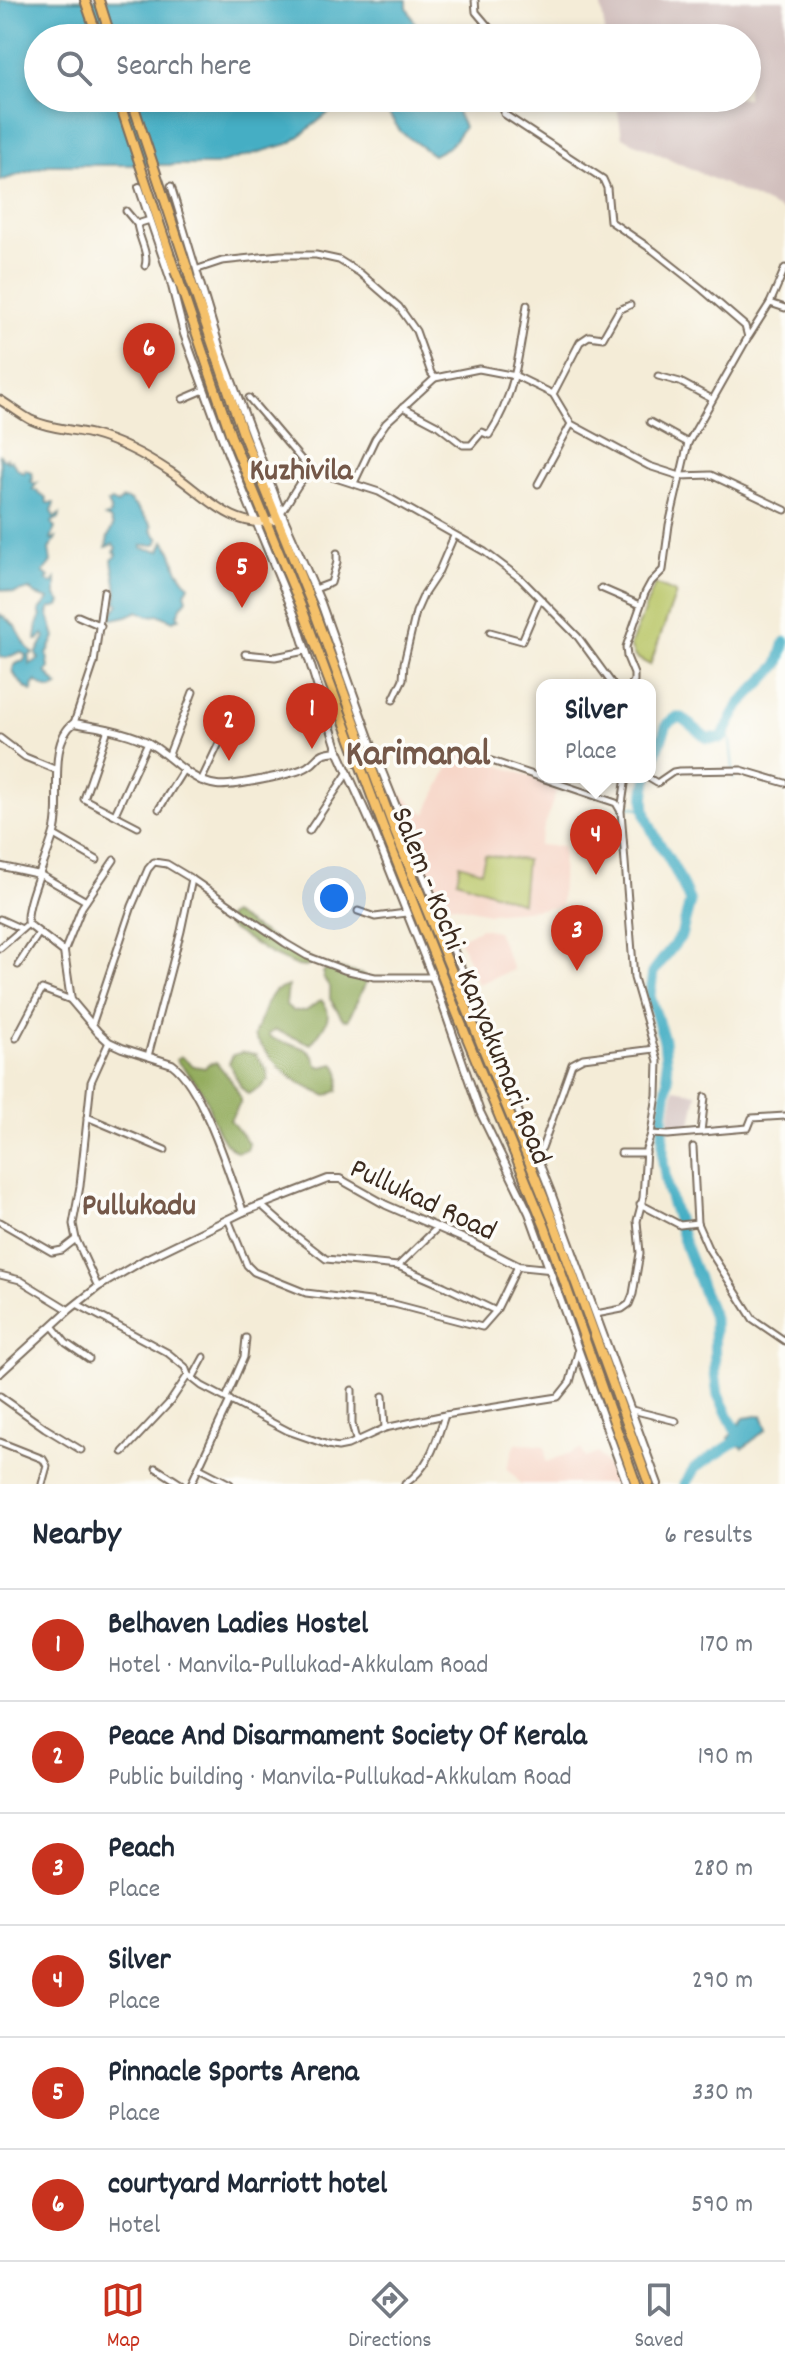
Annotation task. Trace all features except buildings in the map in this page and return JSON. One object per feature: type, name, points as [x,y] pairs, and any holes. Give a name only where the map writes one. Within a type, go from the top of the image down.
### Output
[{"type":"highway","points":[[85,0],[93,24]]},
{"type":"highway","points":[[99,0],[107,24]]},
{"type":"highway","name":"Salem - Kochi - Kanyakumari Road","points":[[123,112],[223,415],[303,611],[403,878],[545,1227],[583,1349],[636,1484]]},
{"type":"highway","name":"Salem - Kochi - Kanyakumari Road","points":[[136,112],[191,272],[230,400],[279,516],[395,832],[601,1342],[649,1484]]},
{"type":"main road","points":[[0,400],[32,420],[121,444],[170,471],[228,513],[245,521],[266,523],[279,516]]},
{"type":"street","points":[[475,0],[476,12],[486,24]]},
{"type":"street","points":[[504,112],[603,179],[607,188],[610,221],[702,289],[745,326],[748,337]]},
{"type":"street","points":[[171,186],[191,272]]},
{"type":"street","points":[[139,187],[175,276],[184,334],[255,523],[295,616],[338,751],[406,913],[480,1112],[529,1213],[548,1269],[583,1349],[627,1484]]},
{"type":"street","points":[[126,211],[137,224],[147,257],[145,266]]},
{"type":"street","points":[[137,224],[150,220]]},
{"type":"street","points":[[175,276],[222,261],[280,255],[316,255],[339,260],[360,273],[399,307],[416,331],[435,378]]},
{"type":"street","points":[[634,679],[626,647],[651,582],[663,570],[669,525],[688,443],[770,303],[785,268]]},
{"type":"street","points":[[770,303],[785,308]]},
{"type":"street","points":[[403,407],[437,425],[463,445],[471,445],[482,432],[489,435],[502,416],[516,376],[527,305]]},
{"type":"street","points":[[553,394],[585,337],[603,338],[619,310],[630,305]]},
{"type":"street","points":[[576,349],[587,349]]},
{"type":"street","points":[[354,483],[375,439],[403,407],[435,378],[479,369],[516,376],[553,394],[571,424],[649,466],[680,476],[711,475],[785,510]]},
{"type":"street","points":[[658,376],[680,382],[712,399]]},
{"type":"street","points":[[183,399],[204,390]]},
{"type":"street","points":[[249,398],[305,464],[317,472],[379,492],[485,552],[521,579],[578,637],[609,679]]},
{"type":"street","points":[[650,422],[688,443]]},
{"type":"street","points":[[538,484],[571,424]]},
{"type":"street","points":[[317,472],[310,473],[302,480],[279,516],[315,589],[417,862],[536,1153],[596,1314],[601,1342],[632,1410],[658,1484]]},
{"type":"street","points":[[393,700],[403,679],[416,612],[454,536]]},
{"type":"street","points":[[315,589],[331,583],[337,553]]},
{"type":"street","points":[[601,588],[640,605]]},
{"type":"street","points":[[0,948],[25,926],[29,903],[54,835],[58,813],[59,751],[64,731],[74,723],[91,676],[104,591]]},
{"type":"street","points":[[490,632],[522,641],[541,599]]},
{"type":"street","points":[[78,616],[101,626]]},
{"type":"street","points":[[245,654],[275,657],[305,651]]},
{"type":"street","points":[[168,757],[193,692]]},
{"type":"street","points":[[201,781],[231,718]]},
{"type":"street","points":[[74,723],[108,729],[148,742],[191,776],[219,785],[240,784],[293,772],[309,766],[325,752],[338,751]]},
{"type":"street","points":[[108,729],[84,799],[138,827]]},
{"type":"street","points":[[0,738],[25,757],[58,770]]},
{"type":"street","points":[[115,814],[148,742]]},
{"type":"street","points":[[477,756],[536,776]]},
{"type":"street","points":[[159,809],[184,769]]},
{"type":"street","points":[[656,782],[673,772],[705,769],[741,770],[785,783]]},
{"type":"street","points":[[309,831],[348,772]]},
{"type":"street","points":[[557,783],[616,803],[621,811]]},
{"type":"street","points":[[596,1314],[622,1309],[629,1304],[635,1286],[640,1253],[637,1221],[643,1198],[646,1153],[654,1134],[658,1084],[658,1061],[634,978],[621,811],[625,783]]},
{"type":"street","points":[[54,835],[97,860]]},
{"type":"street","points":[[71,1000],[64,952],[86,901],[114,860]]},
{"type":"street","points":[[92,1025],[132,906],[154,862],[167,864],[192,879],[307,956],[344,970],[375,977],[431,977]]},
{"type":"street","points":[[0,866],[41,875],[86,901]]},
{"type":"street","points":[[148,1056],[192,879]]},
{"type":"street","points":[[358,911],[375,917],[406,913]]},
{"type":"street","points":[[0,919],[39,933],[64,952]]},
{"type":"street","points":[[18,965],[39,933]]},
{"type":"street","points":[[16,1038],[42,989],[71,1000],[109,1042],[178,1069],[195,1090],[243,1212]]},
{"type":"street","points":[[98,1287],[76,1239],[73,1224],[91,1082],[109,1042]]},
{"type":"street","points":[[536,1153],[542,1148],[572,1064],[583,1058],[655,1049]]},
{"type":"street","points":[[701,1132],[705,1097]]},
{"type":"street","points":[[654,1134],[748,1128],[752,1118],[785,1116]]},
{"type":"street","points":[[87,1117],[165,1150]]},
{"type":"street","points":[[693,1147],[697,1223],[708,1248],[744,1308],[785,1341]]},
{"type":"street","points":[[621,1153],[646,1153]]},
{"type":"street","name":"Pullukad Road","points":[[1,1371],[98,1287],[182,1240],[260,1205],[335,1178],[518,1266],[548,1269]]},
{"type":"street","points":[[640,1204],[680,1225],[697,1223]]},
{"type":"street","points":[[260,1205],[326,1259],[398,1266],[496,1311]]},
{"type":"street","points":[[228,1219],[247,1265],[254,1272],[298,1291],[394,1304],[482,1327],[496,1311],[518,1266]]},
{"type":"street","points":[[0,1222],[52,1252],[62,1250],[76,1239]]},
{"type":"street","points":[[398,1266],[438,1227]]},
{"type":"street","points":[[0,1275],[20,1280],[69,1310]]},
{"type":"street","points":[[77,1304],[168,1353],[185,1367],[190,1377],[228,1399],[288,1431],[338,1447],[385,1428],[558,1397],[570,1382],[583,1349],[601,1342]]},
{"type":"street","points":[[53,1327],[66,1343],[89,1359]]},
{"type":"street","points":[[191,1484],[244,1357],[246,1338]]},
{"type":"street","points":[[123,1452],[170,1402],[204,1357]]},
{"type":"street","points":[[352,1390],[352,1424],[356,1440]]},
{"type":"street","points":[[0,1396],[81,1450]]},
{"type":"street","points":[[383,1396],[385,1428]]},
{"type":"street","points":[[632,1410],[676,1421]]},
{"type":"street","points":[[405,1484],[423,1470],[445,1415]]},
{"type":"street","points":[[0,1442],[43,1459],[47,1466],[42,1484]]},
{"type":"street","points":[[156,1468],[181,1484]]},
{"type":"street","points":[[199,1468],[230,1484]]},
{"type":"shaded area","points":[[600,0],[785,0],[785,212],[622,137],[618,112],[761,112],[761,24],[604,24]]},
{"type":"shaded area","points":[[456,751],[536,778],[536,783],[558,786],[538,845],[563,847],[561,907],[488,913],[440,902],[395,790],[426,814]]},
{"type":"shaded area","points":[[481,928],[497,931],[513,970],[478,984],[459,939]]},
{"type":"shaded area","points":[[674,1089],[697,1093],[690,1130],[668,1129]]},
{"type":"shaded area","points":[[516,1443],[545,1446],[546,1462],[581,1449],[585,1458],[598,1453],[610,1469],[615,1484],[521,1484],[507,1468]]},
{"type":"green space","points":[[655,584],[676,593],[650,665],[635,657],[630,646]]},
{"type":"green space","points":[[485,855],[526,860],[522,903],[457,880],[460,864],[481,871]]},
{"type":"green space","points":[[232,914],[310,958],[311,963],[306,967],[297,966],[271,954],[228,927],[227,917]]},
{"type":"green space","points":[[330,967],[364,975],[367,980],[348,1020],[343,1019],[330,999],[330,987],[323,978],[323,972]]},
{"type":"green space","points":[[288,986],[286,1005],[293,1011],[306,1011],[321,1000],[328,1012],[326,1023],[311,1044],[275,1030],[269,1036],[304,1048],[314,1057],[317,1065],[334,1064],[337,1067],[340,1079],[338,1090],[327,1096],[285,1072],[254,1036],[267,1002],[275,991]]},
{"type":"green space","points":[[243,1052],[255,1054],[267,1070],[268,1080],[248,1094],[229,1063],[233,1055]]},
{"type":"green space","points":[[180,1056],[194,1066],[205,1068],[216,1062],[231,1080],[241,1101],[230,1120],[249,1144],[247,1150],[237,1152],[222,1139],[202,1091],[176,1060]]},
{"type":"water","points":[[0,0],[407,0],[415,24],[24,24],[24,112],[330,112],[291,143],[215,165],[48,165],[0,181]]},
{"type":"water","points":[[387,112],[457,112],[464,127],[450,146],[433,155],[401,132]]},
{"type":"water","points":[[0,455],[4,460],[11,460],[22,472],[25,469],[31,472],[31,481],[37,483],[32,490],[46,498],[47,503],[54,503],[54,518],[60,514],[52,522],[55,528],[51,539],[56,538],[49,549],[51,562],[43,572],[52,584],[56,579],[56,596],[61,602],[59,606],[50,608],[48,613],[55,637],[47,654],[49,668],[46,672],[58,686],[51,689],[36,681],[31,691],[15,676],[14,667],[24,661],[26,655],[20,652],[6,658],[0,657],[0,614],[15,626],[33,653],[29,656],[29,665],[39,659],[36,654],[45,637],[43,634],[36,640],[41,616],[39,611],[49,599],[29,589],[14,593],[0,589]]},
{"type":"water","points":[[123,499],[129,500],[142,513],[159,539],[155,545],[142,545],[142,548],[160,551],[164,541],[189,586],[185,593],[187,599],[177,615],[180,618],[173,621],[138,611],[113,619],[110,617],[119,604],[116,602],[112,559],[117,554],[113,544],[106,547],[113,526],[110,519],[105,517],[110,515],[108,503],[112,501],[117,504]]},
{"type":"water","points":[[762,1415],[767,1429],[743,1448],[729,1438],[744,1418]]},
{"type":"waterway","points":[[656,754],[667,724],[675,718],[682,718],[707,738],[722,738],[739,705],[778,665],[785,642]]},
{"type":"waterway","points":[[725,730],[730,740],[734,779]]},
{"type":"waterway","points":[[647,783],[644,802],[648,822],[690,902],[681,936],[653,972],[650,996],[664,1040],[668,1080],[663,1117],[663,1161],[667,1188],[687,1250],[714,1319],[718,1395],[740,1439],[695,1468],[685,1484]]},
{"type":"waterway","points":[[625,805],[643,809]]},
{"type":"place","name":"courtyard Marriott hotel","points":[[149,389]]},
{"type":"place","name":"Pinnacle Sports Arena","points":[[242,608]]},
{"type":"place","name":"Belhaven Ladies Hostel","points":[[312,749]]},
{"type":"place","name":"Peace And Disarmament Society Of Kerala","points":[[229,761]]},
{"type":"place","name":"Silver","points":[[596,875]]},
{"type":"place","name":"Peach","points":[[577,971]]},
{"type":"district","name":"Kuzhivila","points":[[301,468]]},
{"type":"district","name":"Karimanal","points":[[418,751]]},
{"type":"district","name":"Pullukadu","points":[[139,1203]]}]
